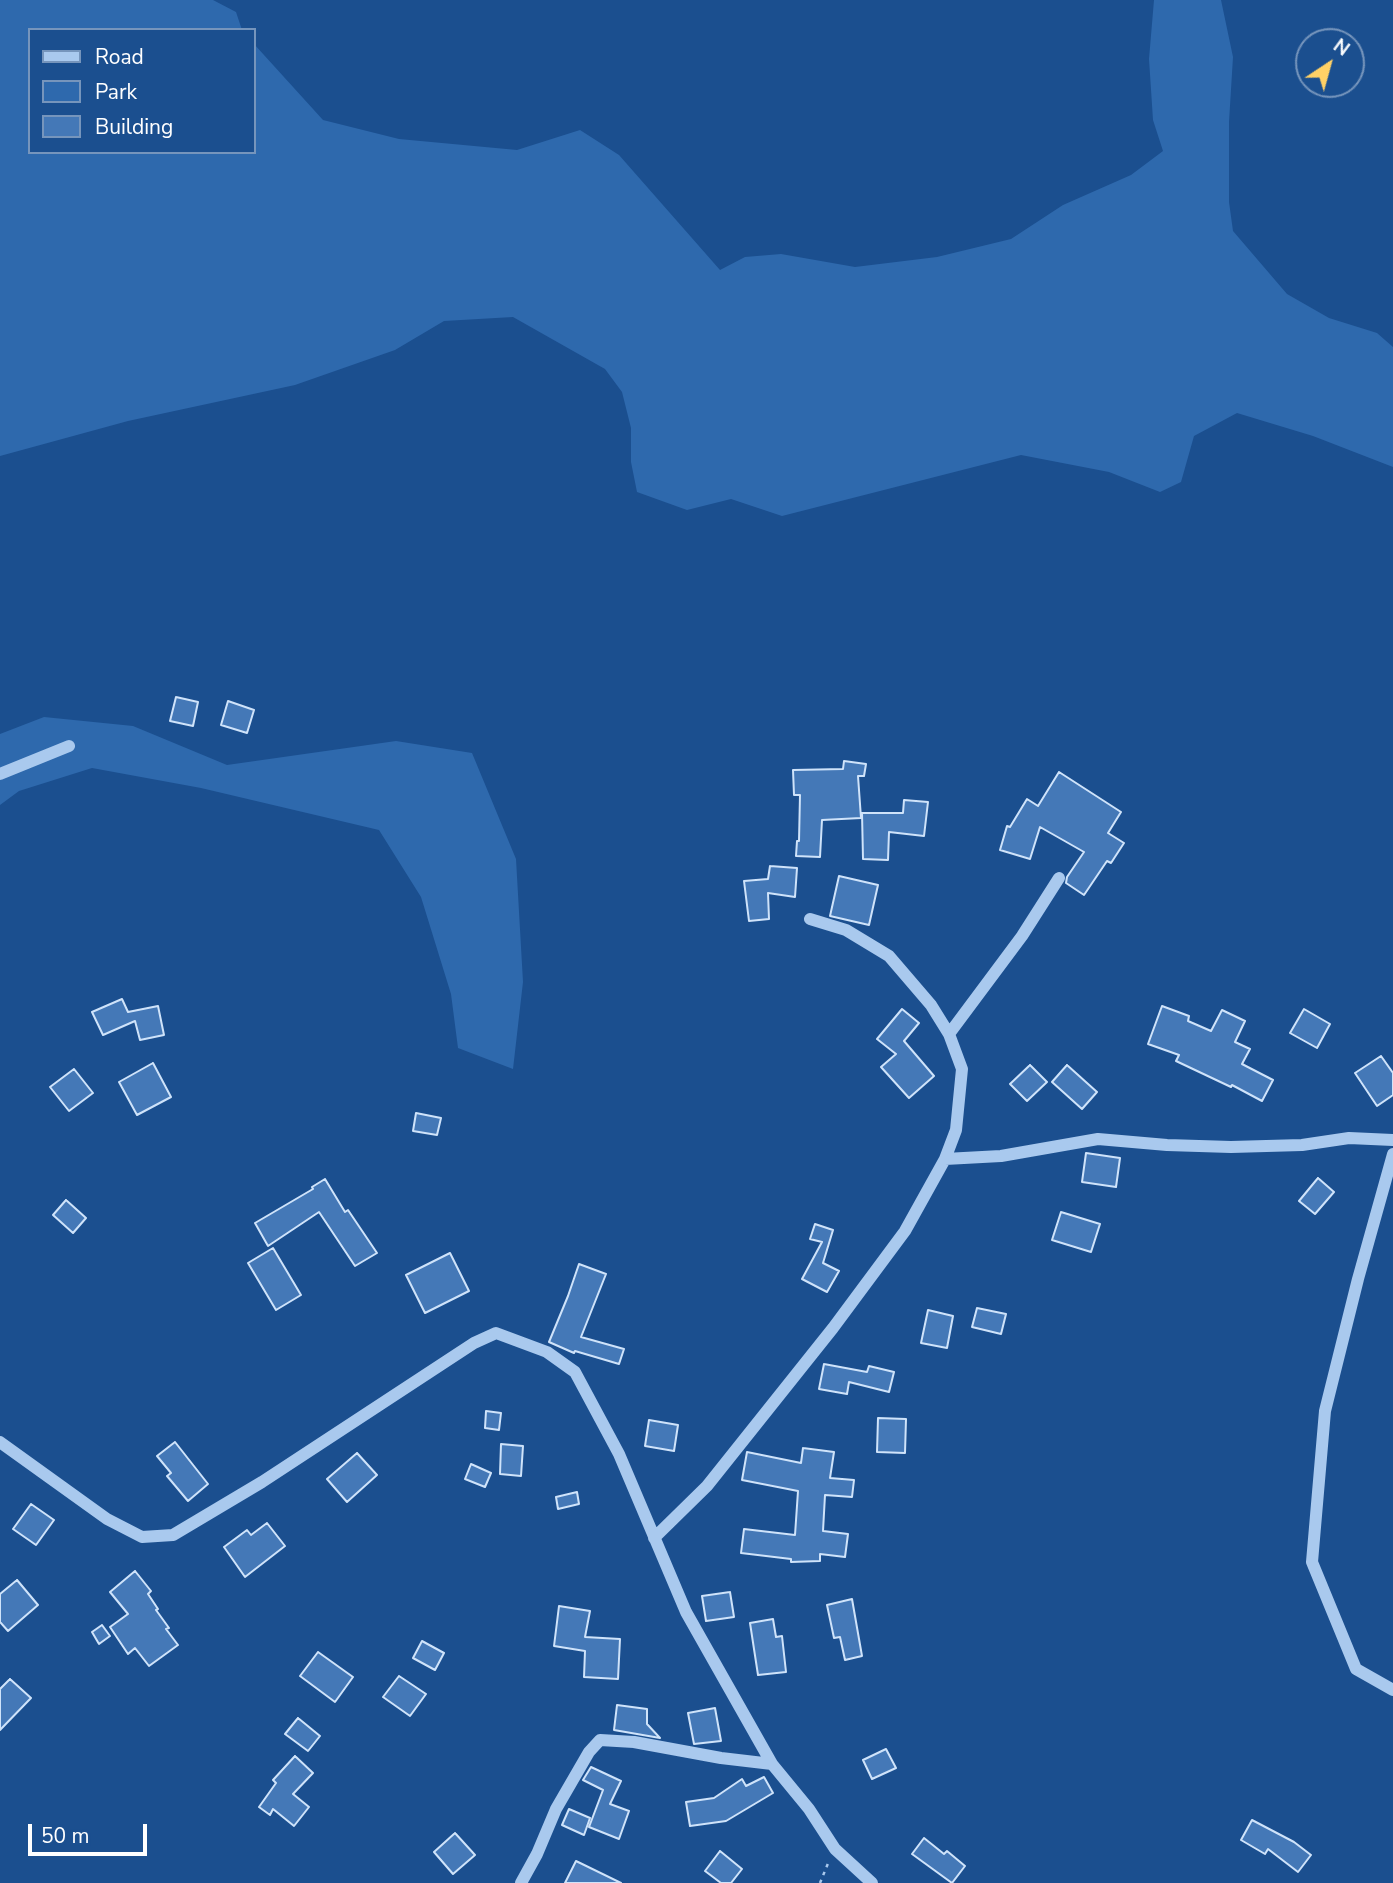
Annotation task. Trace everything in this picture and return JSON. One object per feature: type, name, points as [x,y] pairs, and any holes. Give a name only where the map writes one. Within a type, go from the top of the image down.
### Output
[{"type":"street","points":[[0,774],[69,746]]},
{"type":"street","points":[[949,1034],[1022,936],[1059,878]]},
{"type":"street","points":[[654,1538],[706,1486],[833,1328],[905,1231],[945,1159],[956,1130],[962,1069],[949,1034],[931,1005],[889,956],[846,930],[810,919]]},
{"type":"street","points":[[945,1159],[1001,1156],[1098,1139],[1231,1147],[1302,1145],[1349,1138],[1393,1140]]},
{"type":"street","points":[[1393,1154],[1325,1411],[1312,1562],[1356,1669],[1393,1690]]},
{"type":"street","points":[[0,1442],[107,1519],[142,1537],[173,1535],[262,1482],[474,1343],[496,1333],[547,1352],[575,1372],[619,1454],[686,1612],[772,1764],[809,1809],[835,1849],[872,1883]]},
{"type":"street","points":[[521,1883],[556,1809],[589,1752],[600,1740],[634,1742],[721,1758],[772,1764]]},
{"type":"path","points":[[820,1883],[835,1849]]},
{"type":"green space","points":[[0,0],[213,0],[236,12],[241,28],[28,28],[28,154],[256,154],[256,46],[323,120],[399,139],[517,150],[580,130],[619,155],[720,270],[745,257],[781,254],[855,267],[937,257],[1011,239],[1063,205],[1131,175],[1163,151],[1153,120],[1149,59],[1154,0],[1221,0],[1233,57],[1229,122],[1229,202],[1233,231],[1287,294],[1329,318],[1377,333],[1393,347],[1393,467],[1313,436],[1237,413],[1194,436],[1181,482],[1160,492],[1109,472],[1021,455],[782,516],[731,499],[687,510],[637,492],[631,462],[631,428],[622,392],[605,369],[513,317],[444,321],[395,350],[295,385],[128,421],[0,456]]},
{"type":"green space","points":[[44,717],[133,726],[227,765],[396,741],[472,753],[516,859],[523,982],[513,1069],[458,1048],[451,994],[421,897],[379,830],[201,788],[92,768],[19,791],[0,805],[0,734]]},
{"type":"building","points":[[176,697],[198,702],[193,726],[170,721]]},
{"type":"building","points":[[228,701],[254,710],[247,733],[221,725]]},
{"type":"building","points":[[844,761],[866,764],[864,776],[858,776],[861,818],[822,820],[820,857],[796,856],[800,795],[794,795],[793,770],[843,769]]},
{"type":"building","points":[[1059,772],[1121,812],[1108,833],[1124,843],[1111,863],[1107,861],[1084,895],[1066,883],[1067,877],[1084,852],[1040,827],[1030,859],[1000,850],[1007,826],[1010,827],[1027,799],[1038,806]]},
{"type":"building","points":[[904,800],[928,802],[924,836],[889,832],[888,860],[863,859],[862,813],[903,813]]},
{"type":"building","points":[[770,866],[797,868],[795,897],[768,893],[769,919],[749,921],[744,881],[768,879]]},
{"type":"building","points":[[839,876],[878,885],[869,925],[830,916]]},
{"type":"building","points":[[122,999],[128,1012],[158,1006],[164,1035],[140,1040],[135,1021],[103,1035],[92,1012]]},
{"type":"building","points":[[1162,1006],[1189,1016],[1188,1021],[1211,1031],[1222,1010],[1245,1021],[1235,1042],[1250,1049],[1242,1064],[1273,1080],[1262,1101],[1176,1061],[1179,1055],[1148,1044]]},
{"type":"building","points":[[902,1009],[919,1023],[904,1041],[934,1076],[909,1098],[881,1067],[896,1054],[877,1039]]},
{"type":"building","points":[[1304,1009],[1330,1024],[1317,1048],[1290,1033]]},
{"type":"building","points":[[1381,1056],[1393,1073],[1393,1095],[1377,1106],[1355,1073]]},
{"type":"building","points":[[153,1063],[171,1097],[137,1115],[119,1082]]},
{"type":"building","points":[[1030,1065],[1047,1082],[1027,1101],[1010,1084]]},
{"type":"building","points":[[1067,1065],[1097,1092],[1082,1109],[1052,1082]]},
{"type":"building","points":[[74,1069],[93,1093],[69,1111],[50,1087]]},
{"type":"building","points":[[416,1113],[441,1118],[437,1135],[413,1131]]},
{"type":"building","points":[[1086,1153],[1120,1158],[1116,1187],[1082,1182]]},
{"type":"building","points":[[1318,1178],[1334,1192],[1315,1214],[1299,1201]]},
{"type":"building","points":[[325,1179],[345,1212],[348,1210],[377,1253],[355,1266],[319,1212],[268,1246],[255,1223]]},
{"type":"building","points":[[66,1200],[86,1218],[73,1233],[53,1215]]},
{"type":"building","points":[[1061,1212],[1100,1224],[1091,1252],[1052,1240]]},
{"type":"building","points":[[815,1224],[833,1230],[823,1263],[839,1271],[827,1292],[802,1279],[822,1242],[810,1239]]},
{"type":"building","points":[[273,1248],[301,1295],[276,1310],[248,1263]]},
{"type":"building","points":[[450,1253],[469,1291],[425,1313],[406,1275]]},
{"type":"building","points":[[579,1264],[606,1274],[581,1337],[624,1349],[619,1364],[575,1351],[574,1353],[549,1342]]},
{"type":"building","points":[[977,1308],[1006,1314],[1001,1334],[972,1327]]},
{"type":"building","points":[[928,1310],[953,1316],[947,1348],[921,1343]]},
{"type":"building","points":[[824,1364],[867,1372],[869,1366],[894,1372],[889,1392],[849,1382],[847,1394],[819,1389]]},
{"type":"building","points":[[486,1411],[501,1413],[499,1430],[485,1428]]},
{"type":"building","points":[[878,1418],[906,1419],[905,1453],[877,1452]]},
{"type":"building","points":[[649,1420],[678,1425],[674,1451],[645,1446]]},
{"type":"building","points":[[175,1442],[208,1484],[188,1501],[167,1476],[171,1473],[157,1456]]},
{"type":"building","points":[[501,1444],[523,1446],[521,1476],[500,1474]]},
{"type":"building","points":[[803,1448],[834,1452],[830,1478],[854,1480],[852,1497],[825,1495],[823,1531],[848,1534],[845,1557],[820,1554],[820,1561],[791,1562],[791,1559],[741,1553],[744,1529],[795,1535],[798,1491],[742,1480],[747,1452],[801,1463]]},
{"type":"building","points":[[357,1453],[377,1475],[347,1502],[327,1479]]},
{"type":"building","points":[[471,1464],[491,1473],[485,1487],[465,1479]]},
{"type":"building","points":[[577,1492],[579,1504],[558,1509],[556,1497]]},
{"type":"building","points":[[31,1504],[54,1520],[36,1545],[13,1529]]},
{"type":"building","points":[[267,1523],[285,1546],[245,1577],[224,1547],[247,1530],[251,1535]]},
{"type":"building","points":[[135,1571],[151,1591],[148,1594],[158,1609],[156,1610],[178,1645],[149,1666],[135,1648],[128,1654],[110,1627],[128,1614],[110,1592]]},
{"type":"building","points":[[17,1580],[38,1605],[8,1631],[0,1622],[0,1594]]},
{"type":"building","points":[[730,1592],[734,1617],[706,1621],[702,1596]]},
{"type":"building","points":[[852,1599],[862,1656],[845,1660],[840,1637],[834,1638],[827,1605]]},
{"type":"building","points":[[559,1606],[590,1611],[585,1637],[620,1639],[618,1679],[584,1677],[585,1651],[554,1646]]},
{"type":"building","points":[[773,1619],[776,1637],[782,1636],[786,1672],[758,1675],[750,1623]]},
{"type":"building","points":[[102,1625],[110,1636],[99,1644],[92,1632]]},
{"type":"building","points":[[422,1641],[444,1653],[435,1670],[413,1658]]},
{"type":"building","points":[[318,1652],[353,1677],[335,1702],[300,1676]]},
{"type":"building","points":[[399,1676],[426,1694],[410,1716],[383,1697]]},
{"type":"building","points":[[10,1679],[31,1698],[0,1730],[0,1689]]},
{"type":"building","points":[[617,1705],[647,1709],[647,1724],[660,1738],[614,1730]]},
{"type":"building","points":[[715,1708],[721,1741],[694,1744],[688,1713]]},
{"type":"building","points":[[298,1718],[320,1736],[308,1751],[285,1734]]},
{"type":"building","points":[[886,1749],[896,1768],[872,1779],[863,1760]]},
{"type":"building","points":[[295,1756],[313,1773],[293,1794],[309,1807],[294,1826],[273,1809],[270,1815],[259,1807],[276,1783],[273,1780]]},
{"type":"building","points":[[591,1767],[621,1781],[610,1804],[629,1811],[619,1839],[589,1827],[603,1790],[583,1780]]},
{"type":"building","points":[[764,1777],[773,1793],[726,1821],[690,1826],[686,1802],[714,1798],[742,1779],[746,1786]]},
{"type":"building","points":[[569,1809],[590,1818],[584,1835],[562,1825]]},
{"type":"building","points":[[1252,1820],[1294,1842],[1311,1855],[1298,1872],[1268,1849],[1265,1854],[1241,1840]]},
{"type":"building","points":[[455,1833],[475,1855],[453,1874],[434,1852]]},
{"type":"building","points":[[924,1838],[944,1854],[947,1851],[965,1866],[952,1883],[912,1854]]},
{"type":"building","points":[[720,1851],[742,1869],[731,1883],[721,1883],[705,1871]]},
{"type":"building","points":[[576,1861],[621,1883],[565,1883]]}]
